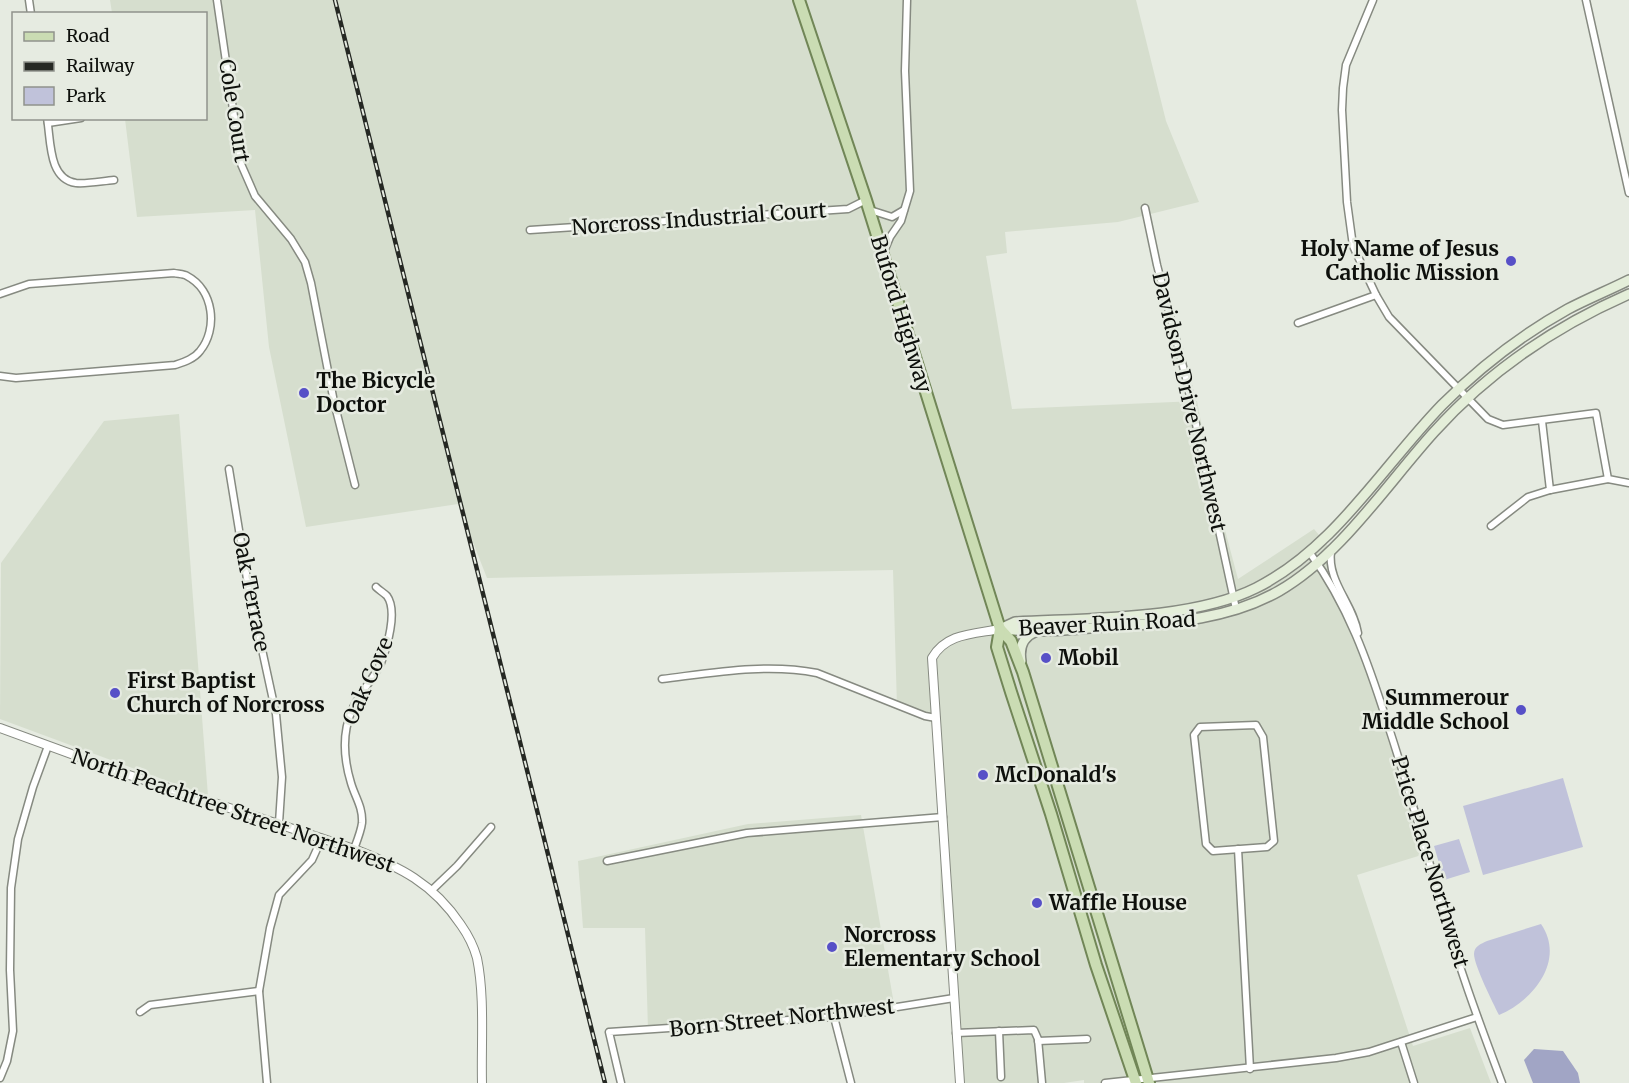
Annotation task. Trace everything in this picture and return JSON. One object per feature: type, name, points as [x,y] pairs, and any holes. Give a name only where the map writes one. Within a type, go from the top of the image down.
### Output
[{"type":"main road","name":"Buford Highway","points":[[799,0],[868,205],[1000,629],[1011,641],[1023,672],[1148,1081]]},
{"type":"main road","name":"Beaver Ruin Road","points":[[1000,629],[1015,622],[1126,616],[1191,609],[1255,589],[1310,553],[1332,531],[1420,429],[1493,358],[1568,309],[1629,280]]},
{"type":"main road","name":"Beaver Ruin Road","points":[[1000,629],[1035,632],[1182,621],[1209,617],[1236,609],[1280,590],[1331,550],[1434,432],[1499,371],[1540,341],[1570,323],[1629,294]]},
{"type":"main road","name":"Buford Highway","points":[[1000,629],[997,647],[1096,965],[1136,1082]]},
{"type":"main road","points":[[1023,672],[1019,652],[1028,634],[1035,632]]},
{"type":"main road","points":[[1056,834],[1070,829]]},
{"type":"street","name":"Cole Court","points":[[217,0],[241,164],[255,196],[291,239],[305,262],[314,294],[329,380],[355,485]]},
{"type":"street","points":[[883,254],[890,237],[902,221],[910,190],[905,71],[907,0]]},
{"type":"street","points":[[1373,0],[1346,65],[1342,110],[1347,202],[1353,246],[1376,295],[1389,317],[1488,419],[1503,425],[1596,413],[1608,479]]},
{"type":"street","points":[[1586,0],[1629,193]]},
{"type":"street","points":[[48,121],[55,167],[62,177],[76,183],[114,180]]},
{"type":"street","points":[[868,205],[892,217],[904,209]]},
{"type":"street","name":"Norcross Industrial Court","points":[[530,230],[848,209],[868,205]]},
{"type":"street","name":"Davidson Drive Northwest","points":[[1145,208],[1204,456],[1236,609]]},
{"type":"street","points":[[0,294],[29,284],[174,273],[187,276],[200,286],[209,300],[211,326],[207,340],[199,353],[187,361],[175,364],[16,378],[0,376]]},
{"type":"street","points":[[1298,323],[1376,295]]},
{"type":"street","points":[[1542,421],[1550,489]]},
{"type":"street","name":"Oak Terrace","points":[[229,469],[248,585],[276,714],[282,777],[279,823]]},
{"type":"street","points":[[1491,525],[1528,497],[1550,489],[1608,479],[1629,483]]},
{"type":"street","name":"Price Place Northwest","points":[[1331,550],[1332,575],[1350,608],[1358,640]]},
{"type":"street","name":"Price Place Northwest","points":[[1310,553],[1338,598],[1365,653],[1400,763],[1441,906],[1477,1017],[1502,1083]]},
{"type":"street","name":"Oak Cove","points":[[354,849],[362,824],[360,805],[351,784],[345,733],[352,710],[380,664],[391,629],[391,605],[387,596],[376,587]]},
{"type":"street","points":[[960,1083],[931,667],[937,648],[949,639],[1000,629]]},
{"type":"street","points":[[662,679],[755,670],[803,670],[817,673],[936,718]]},
{"type":"street","points":[[1256,725],[1263,737],[1274,841],[1267,847],[1238,849],[1213,851],[1206,844],[1194,735],[1200,727],[1256,725]]},
{"type":"street","name":"North Peachtree Street Northwest","points":[[2,729],[175,790],[354,849],[386,861],[417,878],[451,910],[477,956],[480,982],[482,1083]]},
{"type":"street","points":[[0,1078],[7,1060],[13,1031],[10,970],[11,888],[18,839],[48,746]]},
{"type":"street","points":[[607,861],[747,833],[943,817]]},
{"type":"street","points":[[432,890],[457,866],[491,827]]},
{"type":"street","points":[[267,1083],[259,991],[270,928],[279,895],[312,860],[322,838]]},
{"type":"street","points":[[1238,849],[1250,1069]]},
{"type":"street","points":[[140,1012],[150,1005],[259,991]]},
{"type":"street","name":"Born Street Northwest","points":[[621,1083],[609,1032],[834,1017],[954,998]]},
{"type":"street","points":[[834,1017],[851,1083]]},
{"type":"street","points":[[1105,1083],[1148,1081],[1336,1058],[1369,1052],[1477,1017]]},
{"type":"street","points":[[956,1034],[1034,1030],[1038,1041],[1042,1083]]},
{"type":"street","points":[[999,1031],[1001,1077]]},
{"type":"street","points":[[1038,1041],[1087,1039]]},
{"type":"street","points":[[1401,1042],[1414,1083]]},
{"type":"shaded area","points":[[110,0],[1136,0],[1166,121],[1199,202],[1118,222],[1005,232],[1007,253],[986,256],[1012,409],[1197,401],[1212,481],[1238,579],[1314,529],[1329,547],[1428,853],[1357,875],[1413,1046],[1470,1028],[1491,1083],[1084,1083],[1084,1080],[1064,1083],[961,1083],[940,896],[941,783],[936,715],[897,707],[893,570],[487,578],[458,504],[306,527],[269,347],[255,210],[137,217],[125,120],[207,120],[207,12],[112,12]]},
{"type":"shaded area","points":[[179,414],[208,796],[0,719],[1,563],[104,421]]},
{"type":"shaded area","points":[[861,815],[894,1004],[817,1016],[648,1030],[645,928],[583,928],[578,861],[748,824]]},
{"type":"shaded area","points":[[1534,1049],[1563,1051],[1578,1073],[1580,1083],[1533,1083],[1524,1060]]},
{"type":"green space","points":[[1563,778],[1583,847],[1483,875],[1463,806]]},
{"type":"green space","points":[[1459,839],[1470,872],[1444,880],[1434,846]]},
{"type":"green space","points":[[1541,924],[1548,938],[1550,951],[1548,965],[1542,978],[1523,1000],[1512,1009],[1499,1015],[1477,966],[1475,949],[1487,941]]},
{"type":"railway","points":[[335,0],[605,1083]]},
{"type":"place","name":"Holy Name of Jesus Catholic Mission","points":[[1511,261]]},
{"type":"place","name":"The Bicycle Doctor","points":[[304,393]]},
{"type":"place","name":"Mobil","points":[[1046,658]]},
{"type":"place","name":"First Baptist Church of Norcross","points":[[115,693]]},
{"type":"place","name":"Summerour Middle School","points":[[1521,710]]},
{"type":"place","name":"McDonald's","points":[[983,775]]},
{"type":"place","name":"Waffle House","points":[[1037,903]]},
{"type":"place","name":"Norcross Elementary School","points":[[832,947]]}]
